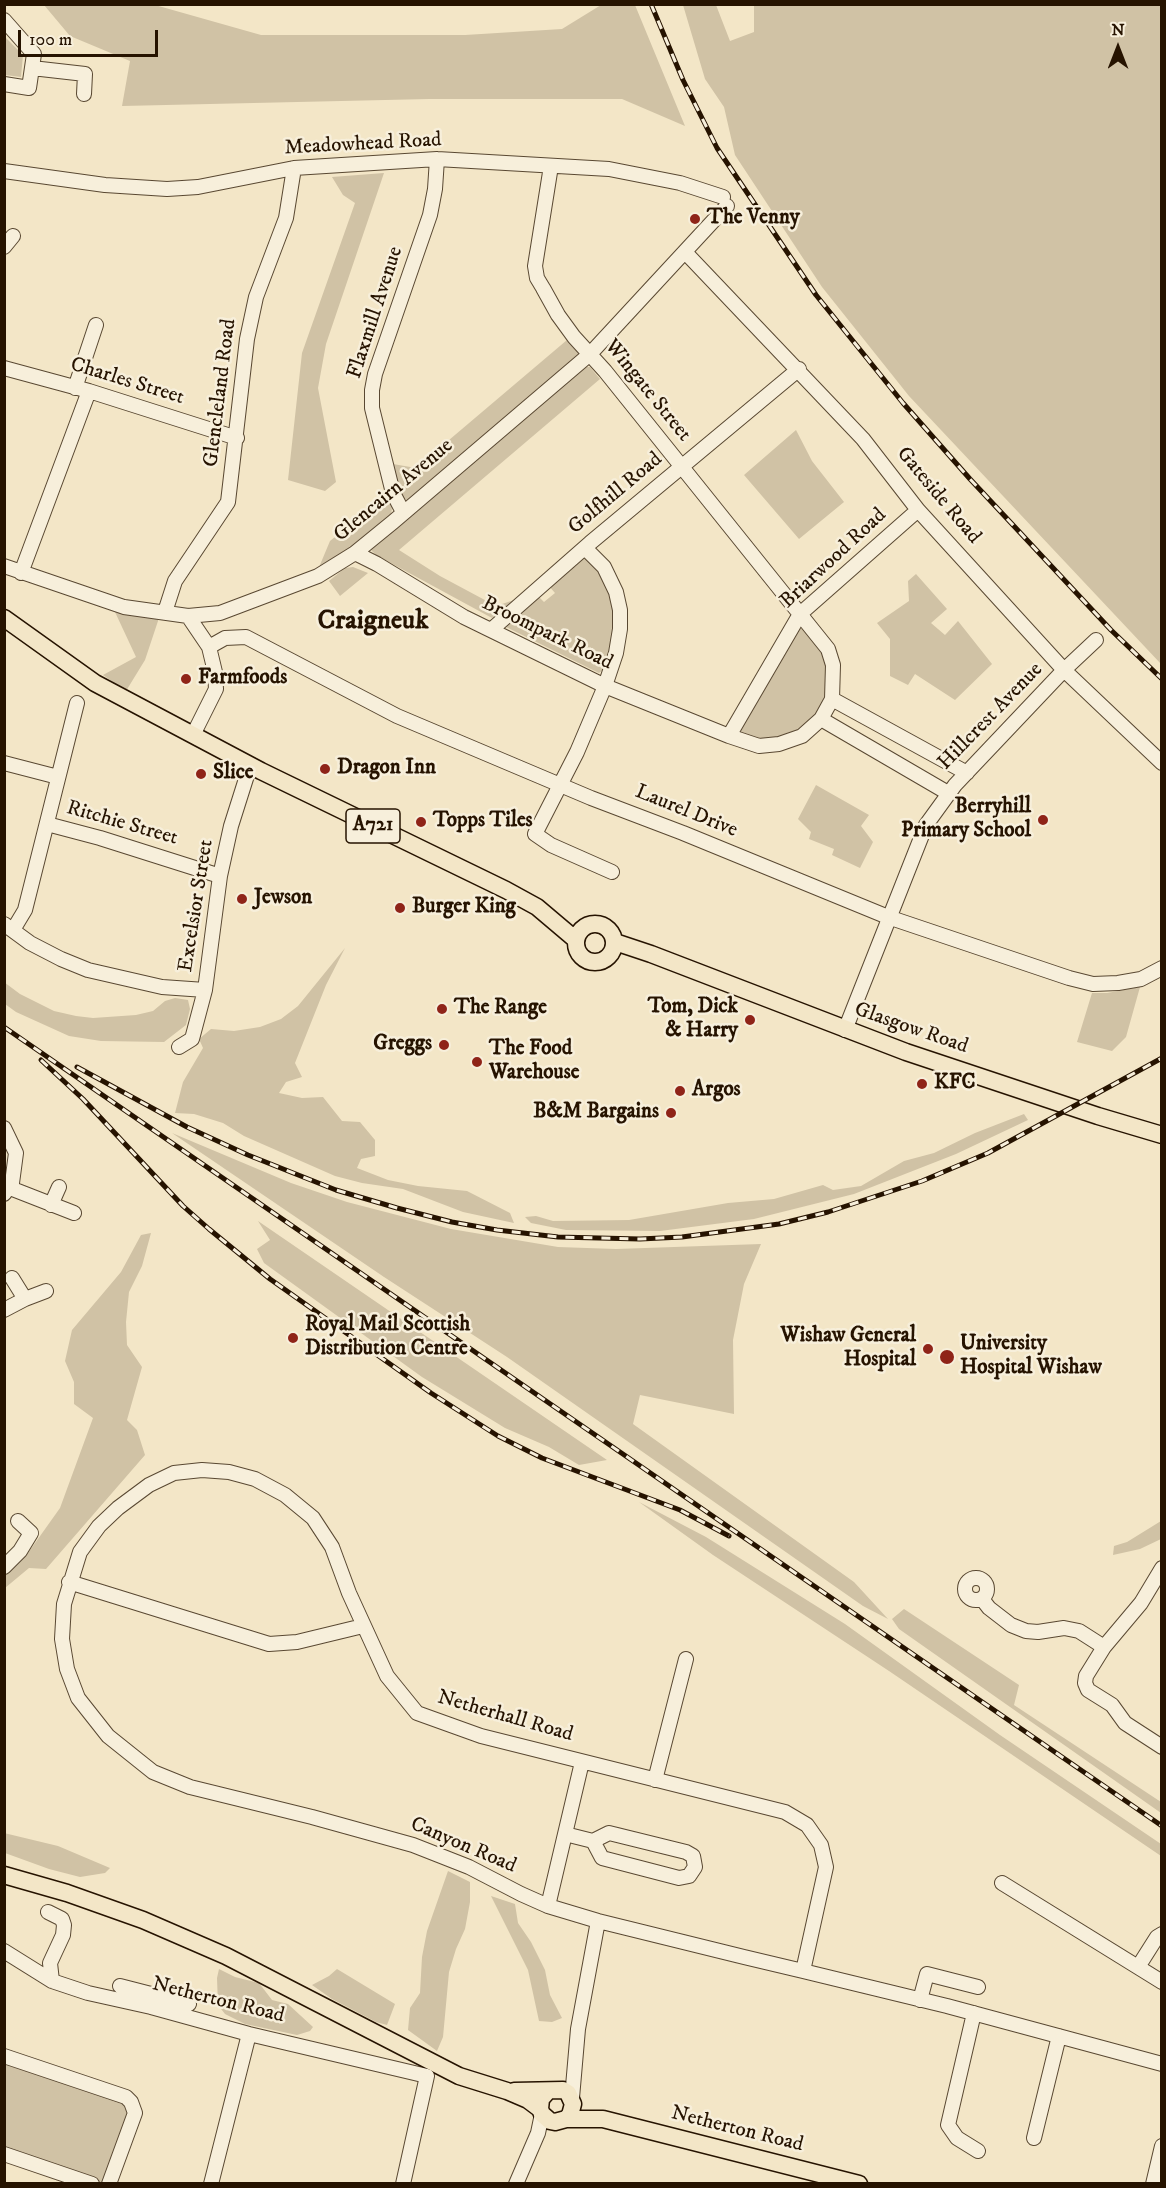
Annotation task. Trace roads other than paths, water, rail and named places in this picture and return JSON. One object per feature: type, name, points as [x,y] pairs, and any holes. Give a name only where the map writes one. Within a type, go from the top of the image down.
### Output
[{"type":"main road","name":"A721","points":[[4,618],[95,683],[250,766],[506,890],[578,936]]},
{"type":"main road","name":"A721","points":[[590,925],[601,925],[611,932],[613,948],[602,962],[589,962],[580,956],[576,946],[578,936],[590,925]]},
{"type":"main road","name":"Glasgow Road","points":[[613,948],[651,954],[845,1030],[1098,1116],[1161,1135]]},
{"type":"main road","points":[[4,1875],[143,1920],[237,1961],[459,2076],[528,2100],[550,2121],[568,2111],[564,2090],[507,2091]]},
{"type":"main road","points":[[541,2111],[541,2099],[551,2090]]},
{"type":"main road","name":"Netherton Road","points":[[568,2111],[859,2184]]},
{"type":"street","points":[[4,20],[34,54],[29,88],[4,84]]},
{"type":"street","points":[[32,68],[85,74],[84,94]]},
{"type":"street","name":"Meadowhead Road","points":[[4,171],[105,185],[157,189],[198,188],[294,168],[437,159],[609,169],[680,183],[725,201]]},
{"type":"street","name":"Flaxmill Avenue","points":[[403,512],[393,493],[372,408],[372,390],[375,374],[430,215],[437,159]]},
{"type":"street","name":"Wingate Street","points":[[551,166],[536,266],[537,278],[558,315],[828,649],[833,665],[832,699]]},
{"type":"street","name":"Glencleland Road","points":[[165,612],[175,581],[228,502],[247,339],[256,297],[286,218],[294,168]]},
{"type":"street","name":"Glencairn Avenue","points":[[4,566],[124,607],[188,616],[220,613],[304,583],[355,553],[590,354],[686,252],[725,201]]},
{"type":"street","name":"Gateside Road","points":[[686,252],[863,439],[918,510],[1064,670],[1161,763]]},
{"type":"street","points":[[75,388],[96,325]]},
{"type":"street","name":"Charles Street","points":[[4,368],[237,438]]},
{"type":"street","name":"Golfhill Road","points":[[491,630],[681,466],[799,369]]},
{"type":"street","points":[[21,573],[89,392]]},
{"type":"street","name":"Briarwood Road","points":[[729,736],[800,614],[918,510]]},
{"type":"street","points":[[585,548],[604,567],[616,592],[620,610],[616,653],[605,686],[562,784],[535,834],[551,845],[612,872]]},
{"type":"street","name":"Broompark Road","points":[[355,553],[491,630],[605,686],[729,736],[759,746],[779,744],[802,736],[821,719]]},
{"type":"street","points":[[188,616],[209,647],[215,672],[216,689],[193,735]]},
{"type":"street","name":"Laurel Drive","points":[[209,647],[225,638],[246,637],[398,716],[591,798],[888,917],[1093,984],[1141,979],[1161,968]]},
{"type":"street","name":"Hillcrest Avenue","points":[[845,1030],[926,825],[948,793],[966,773],[1064,670],[1096,640]]},
{"type":"street","points":[[948,793],[821,719],[832,699],[966,773]]},
{"type":"street","points":[[77,703],[25,910],[9,927],[30,943],[88,970],[162,987],[205,990]]},
{"type":"street","points":[[4,763],[58,777]]},
{"type":"street","name":"Excelsior Street","points":[[178,1047],[192,1039],[205,990],[220,876],[231,826],[250,766]]},
{"type":"street","name":"Ritchie Street","points":[[47,824],[100,838],[220,876]]},
{"type":"street","points":[[4,1128],[16,1154],[7,1191],[74,1213]]},
{"type":"street","points":[[51,1205],[59,1187]]},
{"type":"street","points":[[12,1278],[25,1299]]},
{"type":"street","points":[[4,1310],[46,1291]]},
{"type":"street","name":"Netherhall Road","points":[[80,1552],[99,1526],[149,1485],[174,1473],[202,1470],[229,1472],[255,1479],[285,1496],[313,1518],[332,1547],[363,1626],[387,1676],[417,1713],[481,1736],[785,1812],[801,1819],[813,1831],[824,1852],[825,1875],[802,1971]]},
{"type":"street","points":[[4,1567],[20,1551],[31,1533],[18,1521]]},
{"type":"street","name":"Canyon Road","points":[[80,1552],[64,1604],[62,1639],[67,1669],[78,1698],[108,1736],[153,1772],[190,1787],[413,1845],[470,1867],[549,1906],[598,1921],[974,2013],[1161,2064]]},
{"type":"street","points":[[1161,1568],[1141,1603],[1104,1647],[1086,1676],[1085,1683],[1088,1690],[1112,1705],[1125,1723],[1161,1747]]},
{"type":"street","points":[[69,1582],[269,1644],[297,1642],[363,1626]]},
{"type":"street","points":[[982,1599],[989,1608],[1011,1625],[1026,1631],[1038,1632],[1064,1628],[1079,1631],[1104,1647]]},
{"type":"street","points":[[655,1780],[686,1659]]},
{"type":"street","points":[[549,1906],[582,1762]]},
{"type":"street","points":[[565,1834],[594,1841],[609,1833],[686,1852],[695,1860],[695,1867],[692,1874],[682,1878],[613,1861],[602,1858],[594,1841]]},
{"type":"street","points":[[1002,1883],[1161,1982]]},
{"type":"street","points":[[48,1912],[62,1919],[64,1925],[63,1935],[50,1963],[52,1981]]},
{"type":"street","points":[[532,2150],[568,2111],[598,1921]]},
{"type":"street","points":[[1137,1967],[1161,1934]]},
{"type":"street","name":"Netherton Road","points":[[4,1951],[52,1981],[88,1993],[153,2001],[249,2034],[427,2076],[403,2184]]},
{"type":"street","points":[[920,2000],[927,1974],[978,1987]]},
{"type":"street","points":[[120,1986],[153,2001],[189,2004]]},
{"type":"street","points":[[974,2013],[948,2125],[957,2138],[978,2151]]},
{"type":"street","points":[[211,2184],[249,2034]]},
{"type":"street","points":[[1035,2138],[1059,2036]]},
{"type":"street","points":[[5,2056],[126,2097],[131,2102],[135,2113],[109,2184]]},
{"type":"street","points":[[551,2090],[575,2056]]},
{"type":"street","points":[[516,2184],[532,2150],[540,2126],[541,2111]]},
{"type":"street","points":[[1153,2184],[1161,2146]]},
{"type":"street","points":[[4,2154],[92,2184]]},
{"type":"railway","points":[[651,4],[683,80],[717,148],[816,295],[903,403],[970,479],[1111,630],[1162,679]]},
{"type":"railway","points":[[4,1027],[1162,1826]]},
{"type":"railway","points":[[77,1067],[187,1127],[248,1155],[336,1190],[452,1222],[497,1230],[558,1237],[640,1239],[682,1237],[779,1224],[828,1212],[922,1181],[988,1153],[1162,1058]]},
{"type":"railway","points":[[41,1060],[83,1099],[183,1206],[209,1229],[270,1279],[431,1393],[498,1436],[542,1458],[680,1510],[729,1536]]},
{"type":"place","name":"The Venny","points":[[695,219]]},
{"type":"place","name":"Farmfoods","points":[[186,679]]},
{"type":"place","name":"Dragon Inn","points":[[325,769]]},
{"type":"place","name":"Slice","points":[[201,774]]},
{"type":"place","name":"Berryhill Primary School","points":[[1043,820]]},
{"type":"place","name":"Topps Tiles","points":[[421,822]]},
{"type":"place","name":"Jewson","points":[[242,899]]},
{"type":"place","name":"Burger King","points":[[400,908]]},
{"type":"place","name":"The Range","points":[[442,1009]]},
{"type":"place","name":"Tom, Dick & Harry","points":[[750,1020]]},
{"type":"place","name":"Greggs","points":[[444,1045]]},
{"type":"place","name":"The Food Warehouse","points":[[477,1062]]},
{"type":"place","name":"KFC","points":[[922,1084]]},
{"type":"place","name":"Argos","points":[[680,1091]]},
{"type":"place","name":"B&M Bargains","points":[[671,1113]]},
{"type":"place","name":"Royal Mail Scottish Distribution Centre","points":[[293,1338]]},
{"type":"place","name":"Wishaw General Hospital","points":[[928,1349]]},
{"type":"place","name":"University Hospital Wishaw","points":[[947,1357]]},
{"type":"district","name":"Craigneuk","points":[[373,622]]}]
